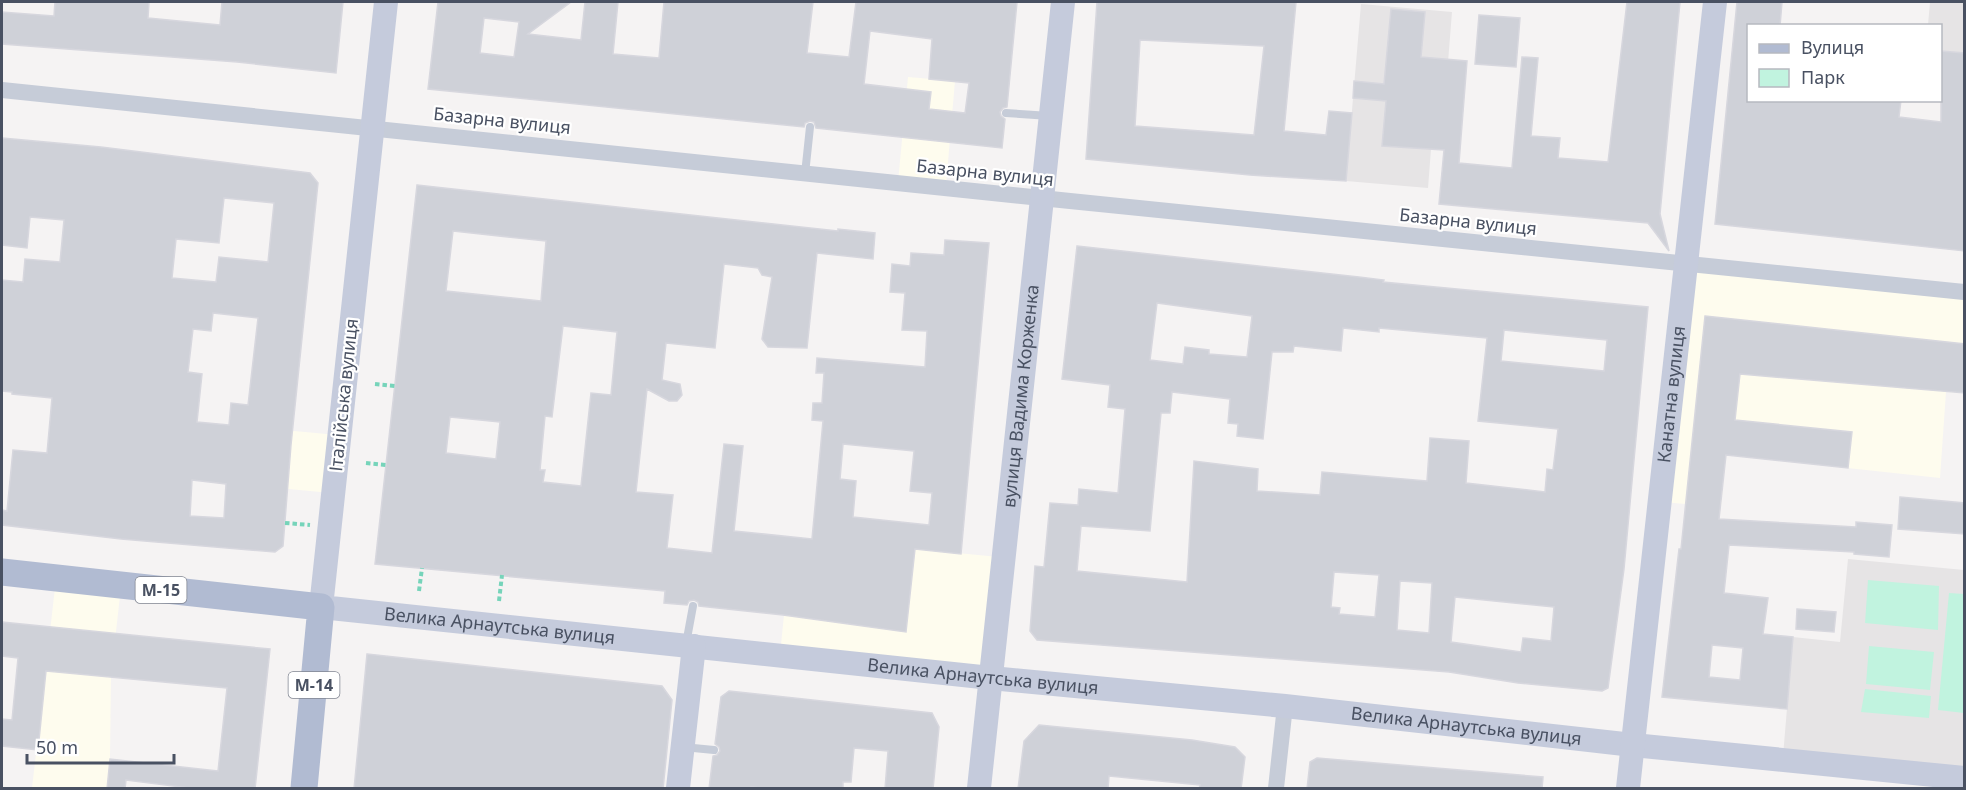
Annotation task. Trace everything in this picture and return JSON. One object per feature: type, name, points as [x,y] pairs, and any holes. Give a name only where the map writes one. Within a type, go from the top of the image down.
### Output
[{"type":"main road","name":"Італійська вулиця","points":[[304,789],[321,607],[386,2]]},
{"type":"main road","name":"вулиця Вадима Корженка","points":[[979,789],[1063,2]]},
{"type":"main road","name":"Канатна вулиця","points":[[1628,789],[1716,2]]},
{"type":"main road","name":"Велика Арнаутська вулиця","points":[[2,572],[991,678],[1285,706],[1633,745],[1965,778]]},
{"type":"main road","points":[[678,789],[690,645]]},
{"type":"street","name":"Базарна вулиця","points":[[2,90],[1965,292]]},
{"type":"street","points":[[1276,789],[1285,706]]},
{"type":"lane","points":[[1006,113],[1051,116]]},
{"type":"lane","points":[[806,174],[810,127]]},
{"type":"lane","points":[[690,645],[693,606]]},
{"type":"lane","points":[[683,747],[714,750]]},
{"type":"path","points":[[375,384],[395,386]]},
{"type":"path","points":[[366,463],[386,465]]},
{"type":"path","points":[[285,523],[311,525]]},
{"type":"path","points":[[419,591],[422,568]]},
{"type":"path","points":[[499,601],[502,575]]},
{"type":"shaded area","points":[[1930,2],[1964,2],[1964,53],[1942,51],[1942,24],[1928,24]]},
{"type":"shaded area","points":[[1361,4],[1452,12],[1441,150],[1431,149],[1428,188],[1346,181]]},
{"type":"shaded area","points":[[908,77],[955,81],[946,185],[898,182]]},
{"type":"shaded area","points":[[1687,267],[1964,295],[1964,393],[1946,392],[1940,478],[1726,455],[1721,507],[1662,502]]},
{"type":"shaded area","points":[[197,422],[337,435],[331,493],[192,480]]},
{"type":"shaded area","points":[[792,537],[1009,558],[996,676],[780,654]]},
{"type":"shaded area","points":[[1848,559],[1964,570],[1964,772],[1783,756],[1793,637],[1840,642]]},
{"type":"shaded area","points":[[56,579],[121,587],[111,676],[110,759],[107,788],[32,788]]},
{"type":"green space","points":[[1868,580],[1939,586],[1938,630],[1865,623]]},
{"type":"green space","points":[[1949,593],[1964,594],[1964,713],[1938,710]]},
{"type":"green space","points":[[1869,646],[1934,652],[1930,690],[1866,684]]},
{"type":"green space","points":[[1865,689],[1931,696],[1929,718],[1861,712]]},
{"type":"building","points":[[55,2],[149,2],[148,18],[220,25],[222,2],[343,2],[336,73],[237,62],[2,44],[2,12],[54,16]]},
{"type":"building","points":[[438,2],[571,2],[528,34],[581,40],[585,2],[618,2],[613,54],[659,58],[664,2],[813,2],[807,53],[849,57],[856,2],[1017,2],[1007,107],[1000,112],[1005,119],[1002,148],[816,128],[814,122],[810,121],[805,123],[804,127],[428,89]],"holes":[[[484,18],[519,22],[514,57],[480,53]],[[870,31],[932,39],[929,79],[969,83],[965,113],[929,109],[931,92],[864,84]]]},
{"type":"building","points":[[1097,2],[1296,2],[1284,131],[1326,135],[1329,111],[1352,113],[1346,181],[1250,175],[1086,159]],"holes":[[[1140,40],[1264,46],[1254,135],[1135,126]]]},
{"type":"building","points":[[1627,2],[1680,2],[1660,214],[1669,251],[1648,223],[1439,204],[1444,150],[1382,146],[1386,101],[1353,98],[1354,81],[1384,84],[1391,9],[1425,12],[1421,57],[1467,61],[1459,163],[1512,168],[1522,57],[1538,58],[1531,136],[1560,138],[1558,158],[1608,162]]},
{"type":"building","points":[[1737,2],[1782,2],[1780,24],[1747,24],[1747,102],[1901,102],[1899,117],[1941,122],[1942,51],[1965,53],[1965,251],[1715,224]]},
{"type":"building","points":[[1479,15],[1520,18],[1516,67],[1475,64]]},
{"type":"building","points":[[2,138],[101,147],[310,173],[318,183],[283,546],[275,552],[121,539],[2,525],[2,510],[7,511],[13,450],[47,453],[52,398],[2,391],[2,280],[23,282],[25,259],[60,262],[64,220],[30,217],[27,248],[2,245]],"holes":[[[224,198],[274,203],[268,262],[219,257],[216,282],[172,278],[176,239],[219,243]],[[213,313],[258,318],[248,405],[231,403],[229,425],[197,422],[202,374],[188,372],[193,329],[211,331]],[[192,480],[226,484],[224,518],[190,516]]]},
{"type":"building","points":[[417,185],[838,231],[838,229],[875,233],[873,259],[817,253],[807,348],[768,347],[762,339],[772,277],[762,275],[758,268],[724,264],[715,348],[666,343],[662,380],[680,384],[682,395],[677,401],[669,401],[647,389],[636,492],[673,495],[667,548],[712,553],[724,444],[743,446],[734,531],[812,539],[823,421],[812,420],[813,403],[822,403],[824,373],[816,373],[817,358],[925,367],[927,331],[902,330],[905,293],[890,292],[892,264],[910,266],[911,253],[944,255],[945,240],[989,243],[961,554],[915,549],[906,632],[699,606],[694,600],[689,601],[687,605],[664,603],[665,591],[375,564]],"holes":[[[453,231],[546,241],[541,301],[446,291]],[[563,326],[617,332],[611,395],[591,393],[581,486],[543,482],[545,470],[540,470],[545,416],[552,417]],[[450,417],[500,422],[496,459],[446,453]],[[843,444],[914,451],[910,491],[932,493],[929,525],[853,517],[856,481],[840,479]]]},
{"type":"building","points":[[1077,246],[1384,280],[1383,282],[1648,307],[1624,569],[1608,688],[1602,691],[1518,683],[1449,672],[1037,640],[1030,631],[1035,566],[1044,567],[1050,503],[1078,505],[1079,489],[1118,493],[1125,409],[1108,407],[1110,385],[1062,379]],"holes":[[[1157,303],[1252,316],[1247,357],[1209,354],[1209,350],[1185,347],[1183,364],[1150,360]],[[1343,328],[1379,332],[1379,328],[1487,338],[1478,421],[1558,429],[1553,470],[1547,469],[1545,492],[1466,483],[1469,441],[1430,438],[1427,481],[1322,472],[1320,495],[1257,491],[1258,469],[1194,461],[1187,582],[1077,571],[1081,526],[1150,531],[1161,413],[1170,413],[1172,392],[1230,399],[1228,423],[1238,424],[1237,436],[1263,439],[1272,352],[1293,352],[1294,346],[1341,351]],[[1504,330],[1607,340],[1604,371],[1501,361]],[[1334,572],[1379,575],[1375,617],[1339,614],[1340,608],[1331,607]],[[1400,581],[1432,583],[1429,633],[1397,630]],[[1455,597],[1554,607],[1551,641],[1523,638],[1521,652],[1451,642]]]},
{"type":"building","points":[[1705,316],[1965,344],[1965,393],[1740,374],[1735,420],[1852,432],[1848,468],[1726,455],[1719,519],[1856,527],[1856,522],[1892,525],[1889,557],[1854,554],[1854,552],[1729,545],[1724,593],[1768,598],[1763,634],[1793,637],[1787,709],[1662,697],[1679,549],[1681,549]],"holes":[[[1712,645],[1743,648],[1740,680],[1709,677]]]},
{"type":"building","points":[[1900,497],[1965,503],[1965,534],[1898,529]]},
{"type":"building","points":[[1797,609],[1836,612],[1834,632],[1796,629]]},
{"type":"building","points":[[2,622],[270,649],[255,789],[197,789],[126,780],[125,789],[107,789],[110,759],[218,771],[227,688],[46,671],[38,750],[2,746],[2,719],[12,720],[18,658],[2,656]]},
{"type":"building","points":[[367,654],[662,686],[672,700],[663,789],[354,789]]},
{"type":"building","points":[[729,691],[932,713],[939,727],[933,789],[885,789],[888,751],[854,748],[851,782],[843,782],[843,789],[751,787],[751,789],[709,789],[713,756],[720,751],[715,744],[721,697]]},
{"type":"building","points":[[1039,725],[1192,740],[1235,747],[1245,757],[1241,789],[1199,789],[1200,785],[1109,776],[1108,789],[1018,789],[1024,741]]},
{"type":"building","points":[[1317,758],[1543,777],[1542,789],[1307,789],[1310,762]]}]
